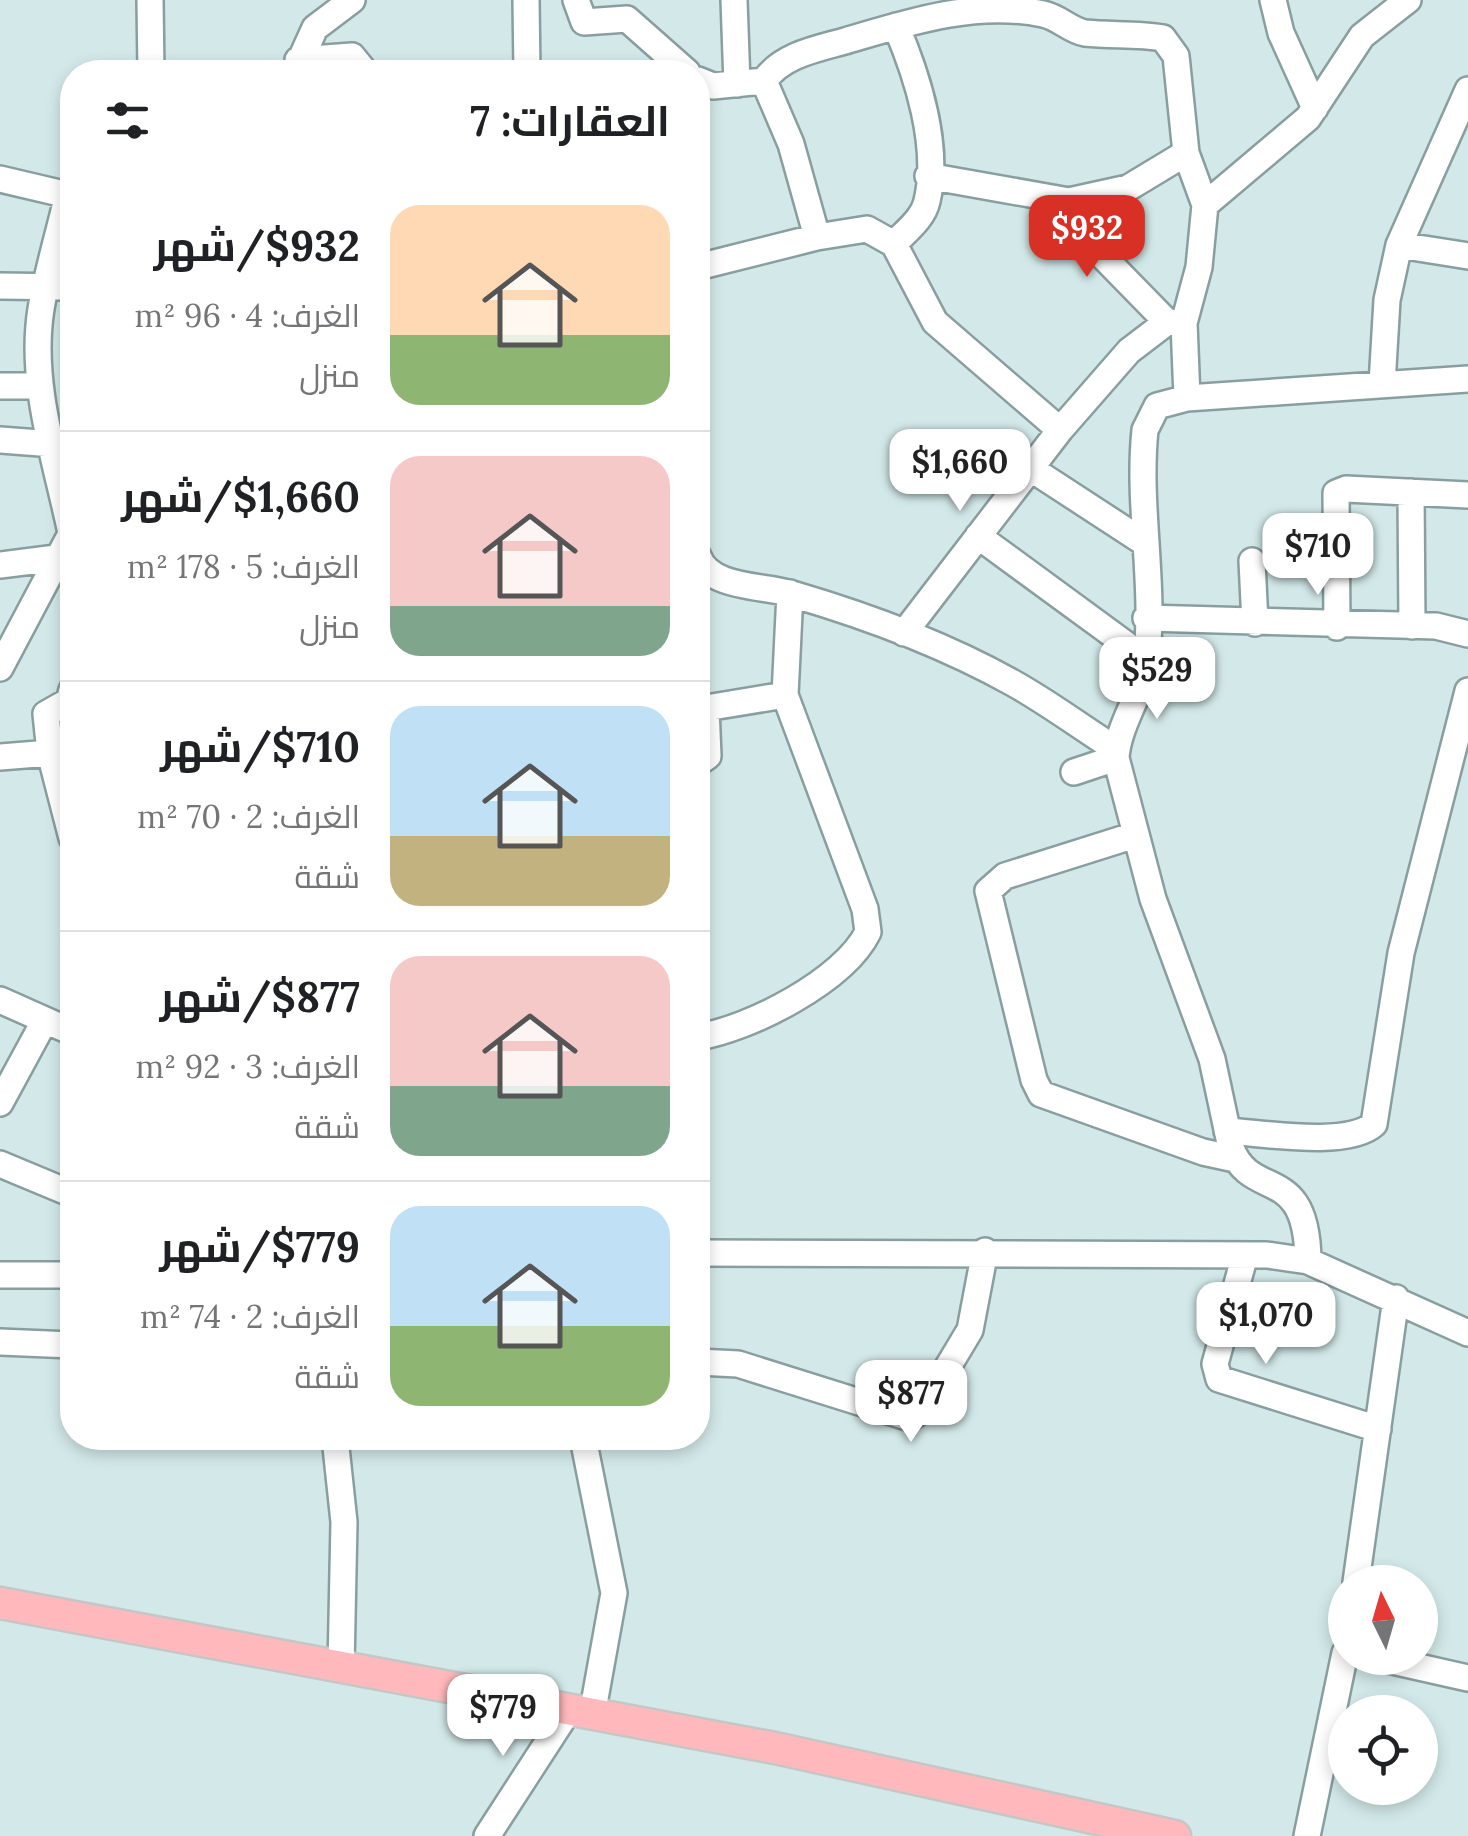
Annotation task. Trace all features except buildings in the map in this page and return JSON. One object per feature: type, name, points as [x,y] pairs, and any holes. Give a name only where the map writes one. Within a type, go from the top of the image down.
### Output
[{"type":"main road","points":[[0,1603],[775,1748],[1176,1836]]},
{"type":"street","points":[[150,0],[151,60]]},
{"type":"street","points":[[299,60],[315,28],[352,0]]},
{"type":"street","points":[[526,0],[527,60]]},
{"type":"street","points":[[576,0],[584,22],[627,19],[673,60]]},
{"type":"street","points":[[734,0],[737,84]]},
{"type":"street","points":[[1273,0],[1280,32],[1314,108]]},
{"type":"street","points":[[1205,205],[1272,153],[1314,108],[1362,36],[1408,0]]},
{"type":"street","points":[[710,85],[764,81],[774,67],[800,54],[896,26],[924,8],[1047,14],[1065,11],[1082,32],[1149,35],[1170,42],[1176,56],[1186,152],[1205,205],[1199,266],[1175,322],[1187,398]]},
{"type":"street","points":[[894,244],[923,211],[928,176],[919,81],[896,26]]},
{"type":"street","points":[[330,60],[352,56],[355,60]]},
{"type":"street","points":[[764,81],[792,144],[816,237]]},
{"type":"street","points":[[1382,384],[1387,300],[1399,245],[1468,90]]},
{"type":"street","points":[[928,176],[1068,201],[1128,188],[1186,152]]},
{"type":"street","points":[[0,179],[60,192]]},
{"type":"street","points":[[1068,201],[1080,233],[1175,322]]},
{"type":"street","points":[[710,264],[816,237],[867,229],[894,244],[935,322],[1060,430]]},
{"type":"street","points":[[1399,245],[1468,256]]},
{"type":"street","points":[[0,286],[60,286]]},
{"type":"street","points":[[60,286],[41,308],[40,386],[60,435]]},
{"type":"street","points":[[904,633],[1060,430],[1129,351],[1175,322]]},
{"type":"street","points":[[1236,1158],[1212,1058],[1152,899],[1116,754],[1142,684],[1146,659],[1144,446],[1148,417],[1157,406],[1187,398],[1468,379]]},
{"type":"street","points":[[0,386],[40,386]]},
{"type":"street","points":[[0,440],[60,442]]},
{"type":"street","points":[[1030,468],[1145,543]]},
{"type":"street","points":[[1338,626],[1336,493],[1346,489],[1468,495]]},
{"type":"street","points":[[1411,492],[1412,626]]},
{"type":"street","points":[[978,536],[1146,659]]},
{"type":"street","points":[[0,668],[9,634],[60,552]]},
{"type":"street","points":[[0,565],[56,558]]},
{"type":"street","points":[[1252,561],[1255,623]]},
{"type":"street","points":[[710,573],[790,593],[904,633],[1012,682],[1116,754]]},
{"type":"street","points":[[710,1030],[762,1018],[824,978],[868,932],[865,909],[785,695],[790,593]]},
{"type":"street","points":[[1146,618],[1454,627],[1468,634]]},
{"type":"street","points":[[1227,1131],[1338,1137],[1365,1132],[1374,1124],[1401,954],[1468,691]]},
{"type":"street","points":[[710,707],[785,695]]},
{"type":"street","points":[[60,706],[46,714],[50,752],[60,789]]},
{"type":"street","points":[[0,757],[50,752]]},
{"type":"street","points":[[1074,772],[1116,754]]},
{"type":"street","points":[[1135,835],[1005,876],[988,891],[1034,1080],[1041,1094],[1063,1104],[1203,1152],[1236,1158],[1283,1190],[1301,1208],[1308,1226],[1308,1261]]},
{"type":"street","points":[[0,1000],[60,1027]]},
{"type":"street","points":[[0,1103],[45,1020]]},
{"type":"street","points":[[0,1164],[60,1189]]},
{"type":"street","points":[[710,1253],[985,1251],[1246,1255],[1308,1261],[1468,1333]]},
{"type":"street","points":[[710,1363],[738,1364],[910,1418],[922,1410],[970,1330],[985,1251]]},
{"type":"street","points":[[1246,1255],[1215,1364],[1218,1380],[1378,1429]]},
{"type":"street","points":[[0,1275],[60,1275]]},
{"type":"street","points":[[1358,1565],[1396,1298]]},
{"type":"street","points":[[0,1342],[60,1344]]},
{"type":"street","points":[[336,1450],[344,1522],[341,1667]]},
{"type":"street","points":[[487,1836],[580,1713],[614,1593],[585,1450]]},
{"type":"street","points":[[1438,1671],[1468,1678]]},
{"type":"street","points":[[1307,1836],[1341,1675]]}]
